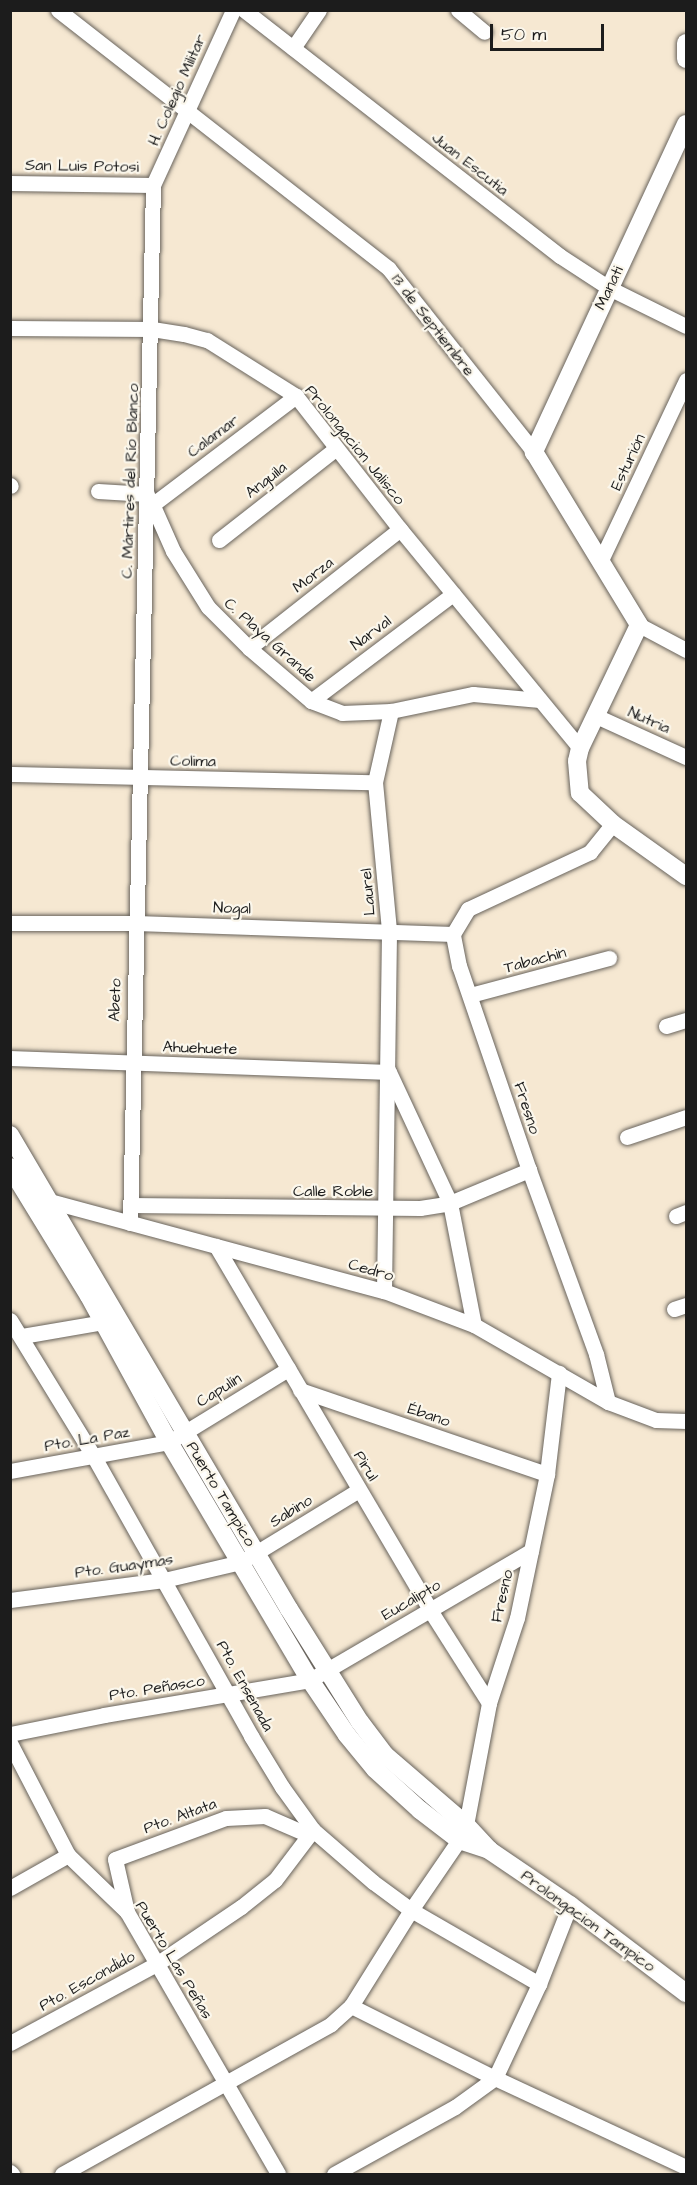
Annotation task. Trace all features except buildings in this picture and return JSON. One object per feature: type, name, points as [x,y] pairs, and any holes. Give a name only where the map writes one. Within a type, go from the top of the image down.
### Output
[{"type":"street","name":"13 de Septiembre","points":[[58,10],[389,269],[534,452],[639,625]]},
{"type":"street","name":"H. Colegio Militar","points":[[153,185],[232,10]]},
{"type":"street","name":"Juan Escutia","points":[[244,10],[560,256],[609,288],[687,327]]},
{"type":"street","points":[[293,48],[320,10]]},
{"type":"street","points":[[459,10],[484,32]]},
{"type":"street","points":[[687,43],[687,59]]},
{"type":"street","name":"Manati","points":[[534,452],[687,124]]},
{"type":"street","name":"San Luis Potosi","points":[[10,183],[153,185]]},
{"type":"street","name":"C. Mártires del Río Blanco","points":[[138,778],[150,499],[153,185]]},
{"type":"street","name":"Prolongacion Jalisco","points":[[10,328],[152,329],[207,340],[296,396],[400,529],[580,748]]},
{"type":"street","name":"Esturión","points":[[601,560],[687,380]]},
{"type":"street","name":"Calamar","points":[[150,499],[296,396]]},
{"type":"street","name":"Anguila","points":[[219,540],[335,448]]},
{"type":"street","points":[[98,491],[150,499]]},
{"type":"street","name":"C. Playa Grande","points":[[150,499],[173,551],[208,607],[249,648],[311,701],[342,713],[391,711],[473,694],[540,700]]},
{"type":"street","name":"Morza","points":[[249,648],[400,529]]},
{"type":"street","name":"Narval","points":[[311,701],[453,594]]},
{"type":"street","points":[[686,647],[639,625],[580,748],[577,760],[580,792],[613,824],[687,876]]},
{"type":"street","name":"Laurel","points":[[384,1291],[389,1072],[389,930],[375,782],[391,711]]},
{"type":"street","name":"Nutria","points":[[597,716],[687,757]]},
{"type":"street","name":"Colima","points":[[10,774],[375,782]]},
{"type":"street","name":"Abeto","points":[[130,1223],[131,1064],[138,778]]},
{"type":"street","points":[[470,995],[453,934],[468,909],[590,852],[613,824]]},
{"type":"street","name":"Nogal","points":[[10,923],[136,923],[453,934]]},
{"type":"street","name":"Tabachin","points":[[470,995],[609,958]]},
{"type":"street","name":"Fresno","points":[[470,995],[529,1170],[596,1354],[608,1402]]},
{"type":"street","points":[[666,1026],[687,1020]]},
{"type":"street","name":"Ahuehuete","points":[[10,1058],[389,1072]]},
{"type":"street","name":"Laurel","points":[[389,1072],[450,1203],[474,1325]]},
{"type":"street","points":[[627,1137],[687,1117]]},
{"type":"street","name":"Puerto Tampico","points":[[10,1135],[50,1202],[177,1437]]},
{"type":"street","name":"Puerto Tampico","points":[[10,1167],[249,1557],[326,1671],[385,1755],[463,1832]]},
{"type":"street","name":"Calle Roble","points":[[130,1205],[420,1208],[450,1203],[529,1170]]},
{"type":"street","name":"Cedro","points":[[10,1183],[28,1194],[50,1202],[384,1291],[474,1325],[608,1402],[656,1420],[687,1421]]},
{"type":"street","name":"Pirul","points":[[216,1246],[430,1610],[489,1703]]},
{"type":"street","name":"Pto. Ensenada","points":[[10,1320],[22,1336],[94,1457],[282,1787],[311,1832],[411,1910],[539,1984]]},
{"type":"street","points":[[22,1336],[103,1322]]},
{"type":"street","name":"Capulín","points":[[177,1437],[288,1369]]},
{"type":"street","name":"Fresno","points":[[463,1832],[489,1703],[517,1618],[531,1551],[547,1473],[559,1372]]},
{"type":"street","name":"Ébano","points":[[300,1390],[547,1473]]},
{"type":"street","name":"Pto. La Paz","points":[[10,1471],[94,1457],[177,1437]]},
{"type":"street","name":"Sabino","points":[[249,1557],[359,1490]]},
{"type":"street","name":"Eucalipto","points":[[310,1680],[531,1551]]},
{"type":"street","name":"Puerto Tampico","points":[[249,1557],[310,1680],[347,1735],[375,1769],[420,1810],[463,1832]]},
{"type":"street","name":"Pto. Guaymas","points":[[10,1600],[164,1580],[249,1557]]},
{"type":"street","name":"Pto. Peñasco","points":[[10,1734],[104,1715],[310,1680]]},
{"type":"street","name":"Puerto Las Peñas","points":[[10,1743],[68,1855],[127,1912],[278,2175]]},
{"type":"street","name":"Pto. Altata","points":[[127,1912],[115,1859],[226,1818],[265,1816],[311,1832]]},
{"type":"street","name":"Pto. Escondido","points":[[10,2043],[158,1963],[241,1907],[275,1880],[311,1832]]},
{"type":"street","points":[[62,2175],[331,2024],[351,2006],[463,1832]]},
{"type":"street","name":"Prolongacion Tampico","points":[[463,1832],[570,1905],[687,1993]]},
{"type":"street","points":[[10,1888],[68,1855]]},
{"type":"street","points":[[334,2175],[455,2107],[495,2078],[539,1984],[570,1905]]},
{"type":"street","points":[[351,2006],[495,2078],[687,2167]]}]
